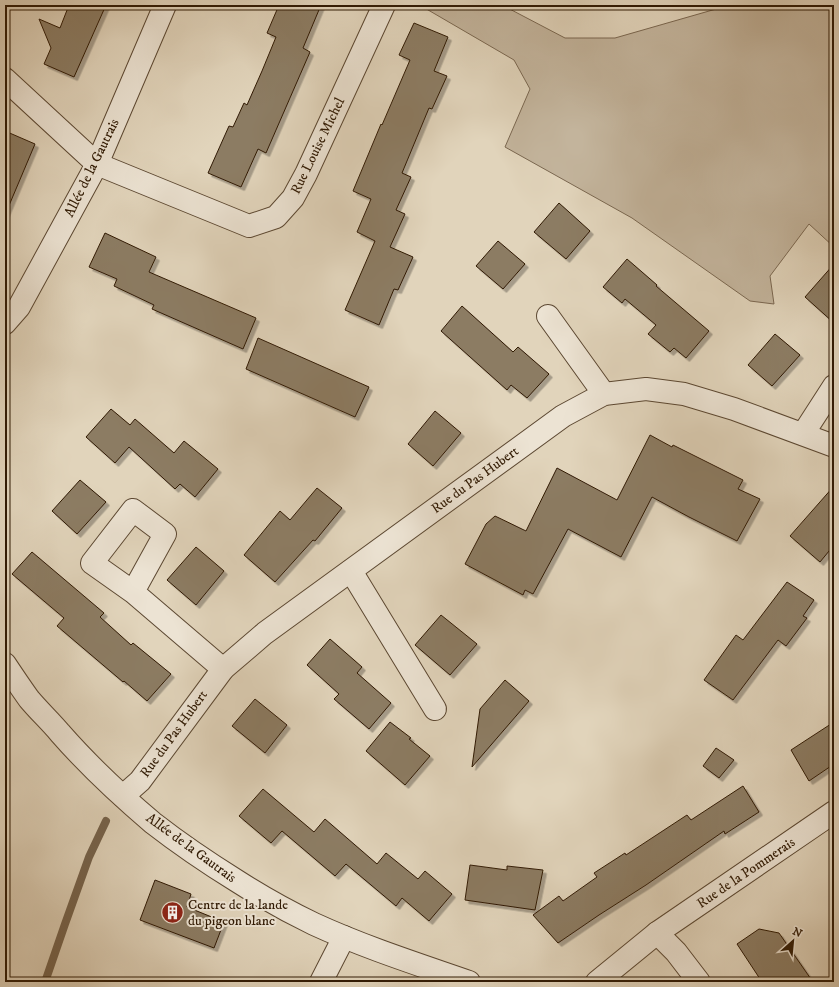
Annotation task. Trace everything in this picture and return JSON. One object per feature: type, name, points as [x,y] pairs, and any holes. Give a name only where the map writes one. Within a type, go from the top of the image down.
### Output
[{"type":"street","name":"Allée de la Gautrais","points":[[5,324],[19,307],[97,164],[165,5]]},
{"type":"street","name":"Rue Louise Michel","points":[[97,164],[250,226],[276,217],[294,198],[384,5]]},
{"type":"street","points":[[5,79],[97,164]]},
{"type":"street","points":[[548,316],[604,394]]},
{"type":"street","points":[[802,434],[834,386]]},
{"type":"street","name":"Rue du Pas Hubert","points":[[123,796],[140,781],[222,669],[265,633],[563,416],[604,394],[646,389],[684,394],[734,409],[834,446]]},
{"type":"street","points":[[351,571],[435,709]]},
{"type":"street","points":[[133,592],[222,669]]},
{"type":"street","name":"Allée de la Gautrais","points":[[5,664],[30,699],[82,757],[123,796],[185,847],[252,890],[313,923],[378,950],[470,982]]},
{"type":"street","name":"Rue de la Pommerais","points":[[597,982],[657,933],[834,812]]},
{"type":"street","points":[[657,933],[676,952],[699,982]]},
{"type":"street","points":[[321,982],[344,937]]},
{"type":"shaded area","points":[[425,5],[502,5],[565,38],[615,38],[730,5],[834,5],[834,189],[830,195],[834,198],[834,247],[809,224],[770,276],[774,304],[750,301],[632,218],[505,147],[530,89],[514,60],[423,7]]},
{"type":"building","points":[[69,5],[106,5],[74,77],[44,64],[51,48],[39,19],[60,28]]},
{"type":"building","points":[[279,5],[321,5],[303,48],[310,52],[266,153],[258,149],[241,187],[208,173],[229,126],[233,127],[244,103],[247,105],[262,71],[276,37],[267,33]]},
{"type":"building","points":[[414,23],[448,37],[434,71],[447,76],[432,109],[429,108],[402,173],[411,177],[396,210],[405,214],[390,247],[413,257],[398,290],[394,289],[379,325],[345,310],[375,241],[357,232],[371,199],[353,191],[410,60],[399,55]]},
{"type":"building","points":[[5,131],[35,144],[5,215]]},
{"type":"building","points":[[559,203],[590,231],[566,259],[534,232]]},
{"type":"building","points":[[105,233],[156,257],[149,272],[256,318],[243,349],[152,309],[154,305],[114,286],[117,279],[89,267]]},
{"type":"building","points":[[498,241],[525,264],[503,289],[476,266]]},
{"type":"building","points":[[627,259],[709,331],[686,358],[674,348],[670,352],[648,334],[656,325],[625,299],[622,303],[603,287]]},
{"type":"building","points":[[834,264],[834,323],[805,297]]},
{"type":"building","points":[[462,306],[513,352],[518,347],[549,374],[527,398],[511,385],[507,390],[441,331]]},
{"type":"building","points":[[775,334],[800,355],[772,386],[748,365]]},
{"type":"building","points":[[258,338],[369,387],[355,417],[246,369]]},
{"type":"building","points":[[111,409],[130,425],[135,419],[174,453],[184,441],[218,469],[195,497],[180,484],[175,489],[129,447],[115,463],[86,437]]},
{"type":"building","points":[[435,411],[461,433],[433,466],[408,444]]},
{"type":"building","points":[[650,435],[672,447],[673,445],[743,480],[738,489],[760,499],[737,541],[652,497],[621,557],[568,529],[533,594],[525,590],[523,595],[465,564],[486,524],[495,516],[526,531],[557,468],[617,500]]},
{"type":"building","points":[[80,480],[106,502],[77,534],[52,511]]},
{"type":"building","points":[[834,486],[834,545],[820,562],[790,536]]},
{"type":"building","points":[[317,488],[342,508],[315,541],[313,540],[275,582],[244,555],[280,511],[290,520]]},
{"type":"building","points":[[196,547],[224,571],[196,605],[167,580]]},
{"type":"building","points":[[32,552],[104,613],[100,617],[131,645],[133,643],[171,674],[147,701],[57,626],[64,618],[12,574]]},
{"type":"building","points":[[787,582],[814,600],[803,616],[807,618],[786,646],[778,640],[733,700],[704,680],[736,635],[743,640]]},
{"type":"building","points":[[441,615],[477,644],[450,675],[415,645]]},
{"type":"building","points":[[330,639],[362,667],[357,673],[391,703],[369,729],[334,699],[339,694],[307,665]]},
{"type":"building","points":[[505,680],[529,701],[472,767],[480,709]]},
{"type":"building","points":[[255,699],[287,725],[265,753],[232,726]]},
{"type":"building","points":[[390,722],[411,738],[409,739],[430,756],[405,785],[366,751]]},
{"type":"building","points":[[834,722],[834,764],[809,781],[791,750]]},
{"type":"building","points":[[716,748],[734,760],[719,778],[703,766]]},
{"type":"building","points":[[743,786],[759,812],[725,834],[724,831],[558,943],[533,915],[559,896],[563,901],[597,877],[594,873],[625,853],[626,855],[687,815],[691,820]]},
{"type":"building","points":[[263,789],[314,832],[325,819],[377,864],[386,853],[418,879],[425,871],[452,894],[429,921],[402,898],[396,906],[346,864],[335,876],[282,831],[271,843],[239,816]]},
{"type":"building","points":[[470,865],[507,870],[507,866],[543,870],[535,910],[465,900]]},
{"type":"building","name":"Centre de la lande du pigeon blanc","points":[[155,880],[191,894],[187,907],[224,922],[214,948],[140,920]]},
{"type":"building","points":[[759,929],[779,933],[813,982],[762,982],[737,944]]},
{"type":"waterway","points":[[45,982],[89,857],[106,821]]},
{"type":"place","name":"Centre de la lande du pigeon blanc","points":[[172,913]]}]
